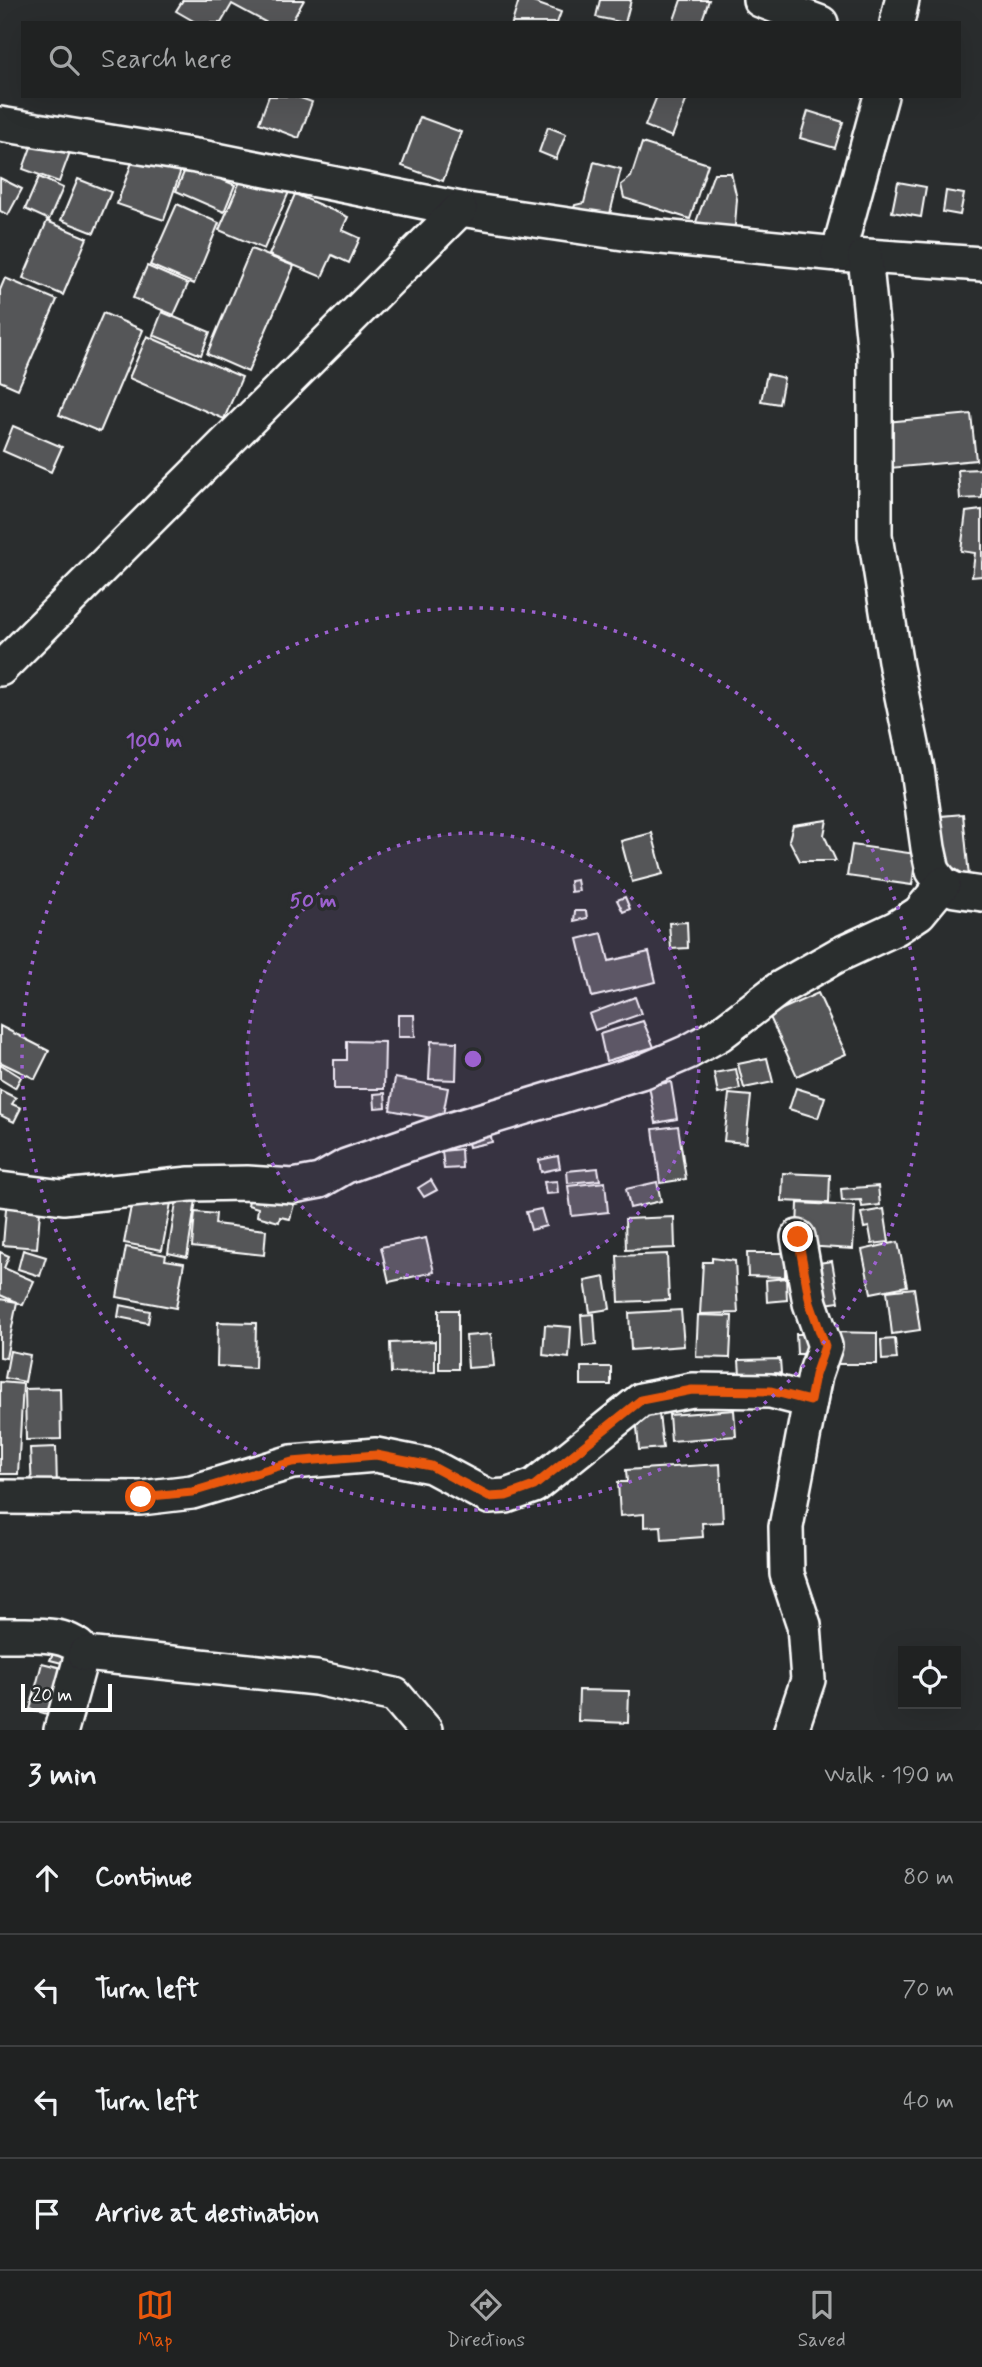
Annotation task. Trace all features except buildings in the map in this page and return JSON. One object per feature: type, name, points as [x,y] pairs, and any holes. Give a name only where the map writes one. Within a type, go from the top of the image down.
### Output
[{"type":"street","points":[[760,0],[816,21]]},
{"type":"street","points":[[897,21],[902,0]]},
{"type":"street","points":[[881,98],[851,255],[875,355],[875,536],[933,871],[943,884],[955,890],[982,894]]},
{"type":"street","points":[[0,124],[196,156],[460,209],[629,234],[851,255],[982,264]]},
{"type":"street","points":[[0,669],[460,209]]},
{"type":"street","points":[[0,1189],[63,1198],[190,1184],[247,1183],[293,1186],[320,1181],[346,1166],[446,1131],[644,1071],[688,1052],[720,1034],[780,988],[838,955],[896,928],[919,913],[943,884]]},
{"type":"street","points":[[791,1730],[808,1680],[804,1625],[787,1574],[786,1527],[815,1375],[825,1346],[810,1303],[798,1237]]},
{"type":"street","points":[[0,1497],[154,1496],[192,1492],[292,1462],[376,1455],[431,1466],[489,1497],[506,1496],[534,1486],[641,1400],[692,1390],[771,1391],[810,1401]]},
{"type":"street","points":[[0,1635],[70,1640],[85,1654]]},
{"type":"street","points":[[61,1730],[80,1661],[85,1654]]},
{"type":"street","points":[[85,1654],[316,1678],[396,1695],[425,1730]]},
{"type":"route","points":[[141,1497],[192,1492],[292,1462],[376,1455],[431,1466],[489,1497],[506,1496],[534,1486],[641,1400],[692,1390],[771,1391],[810,1401],[825,1346],[810,1303],[798,1237]]}]
